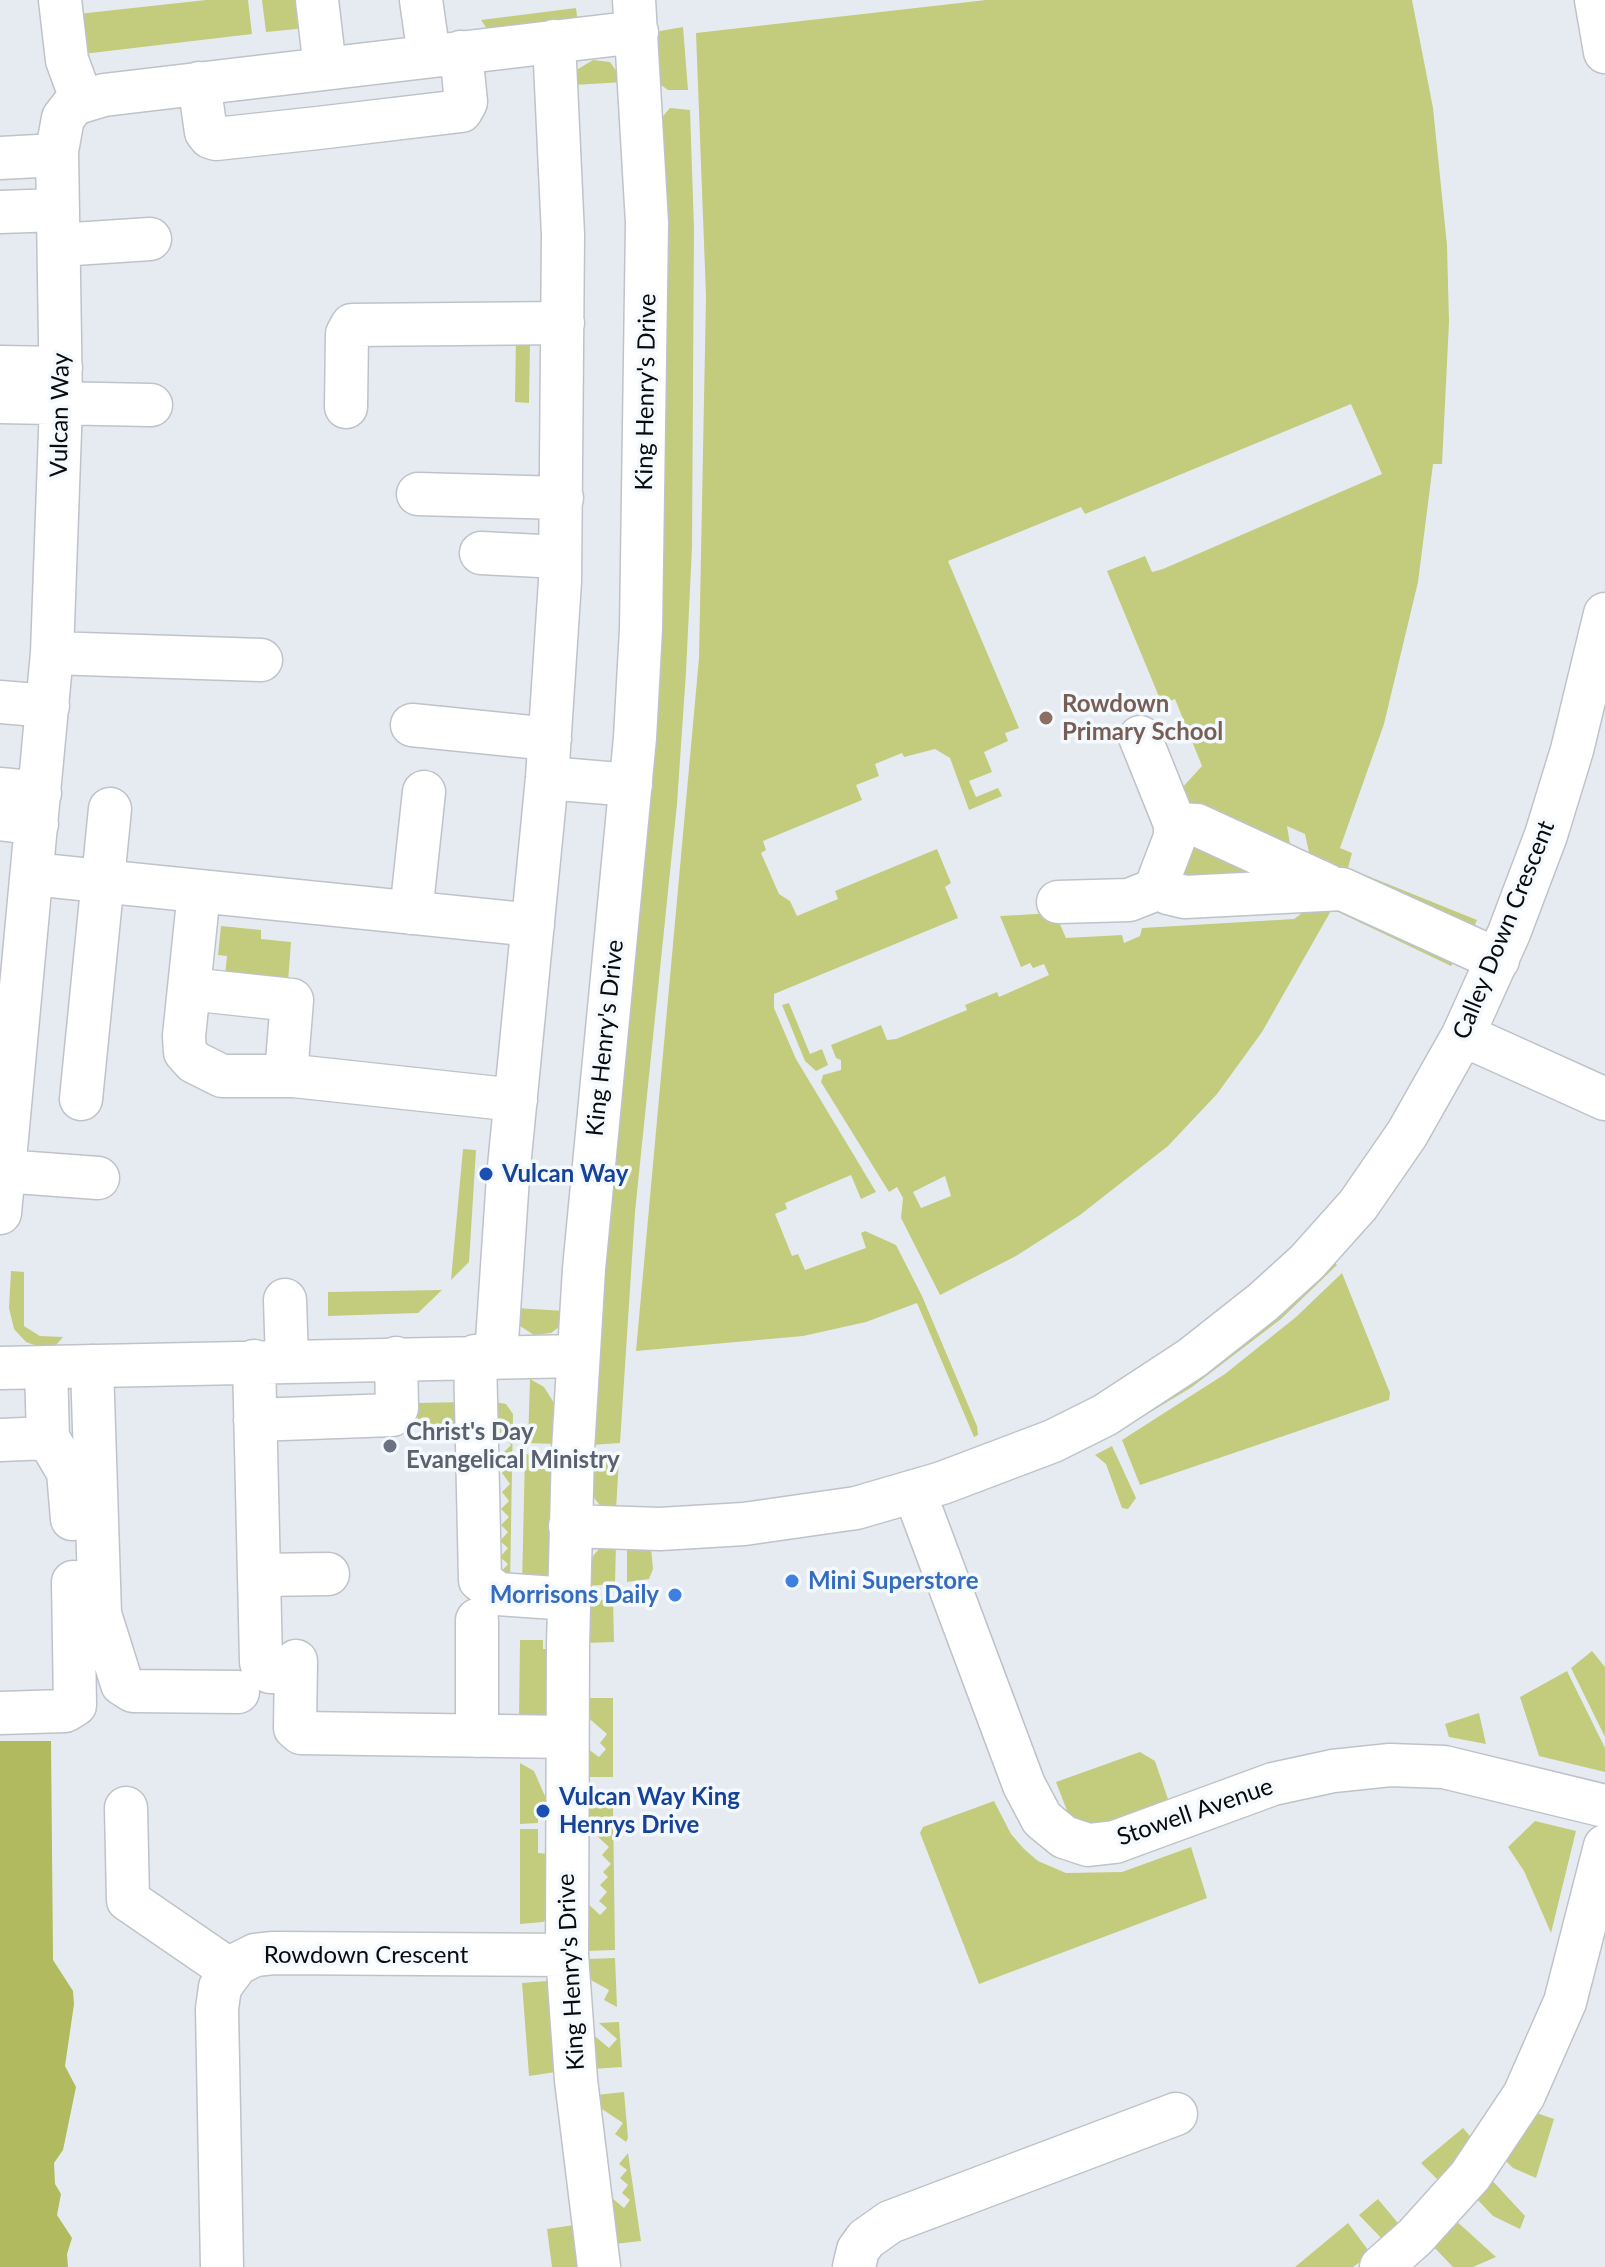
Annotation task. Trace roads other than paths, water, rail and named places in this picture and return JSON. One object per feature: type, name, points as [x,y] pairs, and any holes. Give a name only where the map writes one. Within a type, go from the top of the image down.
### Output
[{"type":"street","points":[[60,0],[67,60],[82,101],[199,83],[554,41],[635,16]]},
{"type":"street","points":[[317,0],[318,128]]},
{"type":"street","points":[[199,83],[206,132],[216,139],[461,111],[466,102],[421,0]]},
{"type":"street","points":[[1596,0],[1605,52]]},
{"type":"street","name":"King Henry's Drive","points":[[599,2267],[576,2080],[567,1955],[570,1526],[578,1356],[598,1102],[631,785],[641,629],[647,355],[645,171],[635,16]]},
{"type":"street","points":[[554,41],[561,153],[563,314],[560,557],[550,743],[516,1100],[486,1356],[480,1580],[498,1594],[569,1599]]},
{"type":"street","name":"Vulcan Way","points":[[0,1213],[8,1025],[32,874],[19,806],[48,706],[52,653],[61,386],[57,155],[63,118],[82,101]]},
{"type":"street","points":[[0,158],[57,155]]},
{"type":"street","points":[[0,212],[58,228],[150,239]]},
{"type":"street","points":[[387,307],[563,314]]},
{"type":"street","points":[[346,407],[347,334],[352,325],[563,314]]},
{"type":"street","points":[[0,367],[61,386],[151,405]]},
{"type":"street","points":[[0,402],[61,386]]},
{"type":"street","points":[[418,494],[562,498]]},
{"type":"street","points":[[481,553],[560,557]]},
{"type":"street","name":"Calley Down Crescent","points":[[570,1526],[660,1529],[744,1524],[823,1514],[914,1491],[1021,1454],[1105,1415],[1192,1358],[1257,1308],[1307,1262],[1358,1205],[1407,1134],[1463,1035],[1498,960],[1557,802],[1605,614]]},
{"type":"street","points":[[52,653],[261,660]]},
{"type":"street","points":[[0,702],[48,706]]},
{"type":"street","points":[[427,714],[550,743],[631,785]]},
{"type":"street","points":[[1140,737],[1175,824],[1173,843],[1161,871],[1162,887],[1168,893],[1185,897],[1335,888]]},
{"type":"street","points":[[411,913],[424,792]]},
{"type":"street","points":[[81,1099],[110,809]]},
{"type":"street","points":[[1175,824],[1197,825],[1251,853],[1498,960]]},
{"type":"street","points":[[32,874],[533,925]]},
{"type":"street","points":[[1058,902],[1129,900],[1162,887]]},
{"type":"street","points":[[199,892],[184,1044],[194,1062],[222,1076],[286,1075],[516,1100]]},
{"type":"street","points":[[189,989],[292,1000],[286,1075]]},
{"type":"street","points":[[1463,1035],[1605,1099]]},
{"type":"street","points":[[3,1171],[98,1178]]},
{"type":"street","points":[[285,1300],[255,1420],[262,1667],[270,1672],[296,1666],[295,1728],[301,1733],[567,1737]]},
{"type":"street","points":[[0,1368],[578,1356]]},
{"type":"street","points":[[255,1420],[392,1415],[397,1408],[396,1358]]},
{"type":"street","points":[[92,1366],[100,1614],[122,1684],[133,1691],[238,1692]]},
{"type":"street","points":[[0,1713],[65,1711],[76,1700],[70,1482],[65,1462],[48,1438],[46,1367]]},
{"type":"street","points":[[0,1440],[48,1438]]},
{"type":"street","name":"Stowell Avenue","points":[[914,1491],[1024,1785],[1042,1819],[1064,1837],[1088,1845],[1115,1842],[1273,1784],[1324,1772],[1390,1765],[1444,1767],[1605,1806]]},
{"type":"street","points":[[259,1575],[328,1574]]},
{"type":"street","points":[[477,1620],[477,1736]]},
{"type":"street","points":[[126,1808],[128,1900],[230,1970]]},
{"type":"street","points":[[1381,2267],[1447,2203],[1497,2139],[1589,1980],[1605,1846]]},
{"type":"street","name":"Rowdown Crescent","points":[[222,2267],[217,2009],[220,1987],[230,1970],[249,1957],[264,1953],[567,1955]]},
{"type":"street","points":[[854,2267],[858,2250],[866,2239],[904,2215],[1176,2114]]},
{"type":"place","name":"Rowdown Primary School","points":[[1046,718]]},
{"type":"place","name":"Vulcan Way","points":[[486,1174]]},
{"type":"place","name":"Christ's Day Evangelical Ministry","points":[[390,1446]]},
{"type":"place","name":"Mini Superstore","points":[[792,1581]]},
{"type":"place","name":"Morrisons Daily","points":[[675,1595]]},
{"type":"place","name":"Vulcan Way King Henrys Drive","points":[[543,1811]]}]
